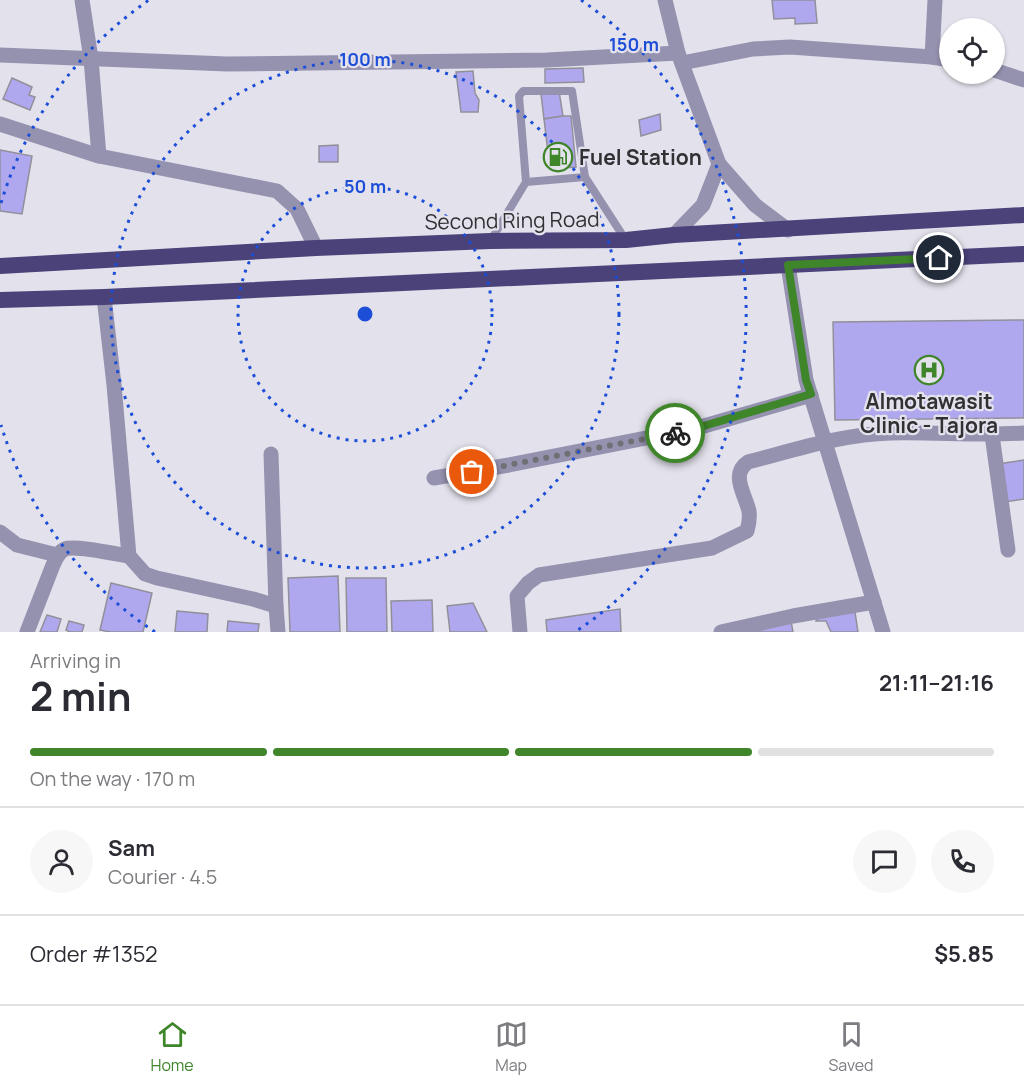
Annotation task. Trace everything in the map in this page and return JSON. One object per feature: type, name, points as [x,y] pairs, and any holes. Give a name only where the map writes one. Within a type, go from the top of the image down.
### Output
[{"type":"highway","name":"Second Ring Road","points":[[0,266],[68,264],[316,248],[490,241],[626,240],[675,235],[1024,215]]},
{"type":"highway","points":[[824,227],[882,230],[1024,223]]},
{"type":"highway","points":[[960,257],[995,250],[1024,248]]},
{"type":"highway","points":[[0,300],[1024,254]]},
{"type":"street","points":[[82,0],[91,59],[99,156]]},
{"type":"street","points":[[665,0],[680,58],[719,164],[755,205],[788,230]]},
{"type":"street","points":[[932,57],[935,0]]},
{"type":"street","points":[[0,56],[228,64],[446,62],[680,58],[790,47],[939,58]]},
{"type":"street","points":[[1005,74],[1024,80]]},
{"type":"street","points":[[0,124],[99,156],[277,191],[297,208],[316,248]]},
{"type":"street","points":[[675,235],[703,205],[719,164]]},
{"type":"street","points":[[788,265],[806,380],[883,632]]},
{"type":"street","points":[[104,297],[129,556],[145,574],[276,606]]},
{"type":"street","points":[[434,478],[697,428],[811,394]]},
{"type":"street","points":[[520,632],[517,596],[528,583],[539,575],[712,548],[747,531],[750,513],[738,476],[741,467],[748,462],[825,442],[890,433],[1024,434]]},
{"type":"street","points":[[992,435],[1008,550]]},
{"type":"street","points":[[271,454],[278,632]]},
{"type":"street","points":[[0,532],[17,545],[57,555]]},
{"type":"street","points":[[27,632],[57,555],[65,549],[76,548],[129,556]]},
{"type":"street","points":[[721,632],[794,615],[874,602]]},
{"type":"lane","points":[[490,241],[526,182],[519,96],[523,92],[572,91],[585,177],[626,240]]},
{"type":"lane","points":[[526,182],[585,177]]},
{"type":"building","points":[[772,0],[815,0],[817,23],[795,24],[795,18],[774,19]]},
{"type":"building","points":[[583,68],[584,82],[545,83],[545,69]]},
{"type":"building","points":[[473,71],[475,93],[479,100],[478,112],[461,112],[456,72]]},
{"type":"building","points":[[12,78],[32,87],[29,95],[35,97],[30,110],[3,99]]},
{"type":"building","points":[[559,91],[563,116],[544,119],[541,94]]},
{"type":"building","points":[[660,114],[661,130],[641,136],[639,120]]},
{"type":"building","points":[[571,116],[576,167],[550,169],[544,119]]},
{"type":"building","points":[[338,145],[338,162],[319,162],[319,146]]},
{"type":"building","points":[[0,150],[32,156],[22,214],[0,211]]},
{"type":"building","name":"Almotawasit Clinic - Tajora","points":[[1024,320],[1024,418],[835,420],[833,322]]},
{"type":"building","points":[[1024,460],[1024,499],[1004,502],[998,464]]},
{"type":"building","points":[[338,576],[340,632],[290,632],[288,578]]},
{"type":"building","points":[[346,578],[386,578],[387,632],[347,632]]},
{"type":"building","points":[[111,583],[152,593],[143,632],[100,630]]},
{"type":"building","points":[[432,600],[433,632],[392,632],[391,601]]},
{"type":"building","points":[[473,603],[487,632],[450,632],[447,606]]},
{"type":"building","points":[[620,609],[621,632],[547,632],[546,620]]},
{"type":"building","points":[[177,611],[208,614],[207,632],[175,632]]},
{"type":"building","points":[[855,612],[858,632],[831,632],[826,621],[816,621],[818,617]]},
{"type":"building","points":[[47,615],[61,619],[57,632],[40,632]]},
{"type":"building","points":[[69,621],[84,625],[82,632],[66,630]]},
{"type":"building","points":[[228,621],[259,624],[258,632],[227,632]]},
{"type":"building","points":[[791,621],[793,632],[744,632]]},
{"type":"way so far","points":[[472,472],[675,433]]},
{"type":"place","name":"Fuel Station","points":[[558,157]]},
{"type":"place","name":"Almotawasit Clinic - Tajora","points":[[929,370]]},
{"type":"route","points":[[675,433],[811,394],[806,380],[788,265],[939,258]]}]
